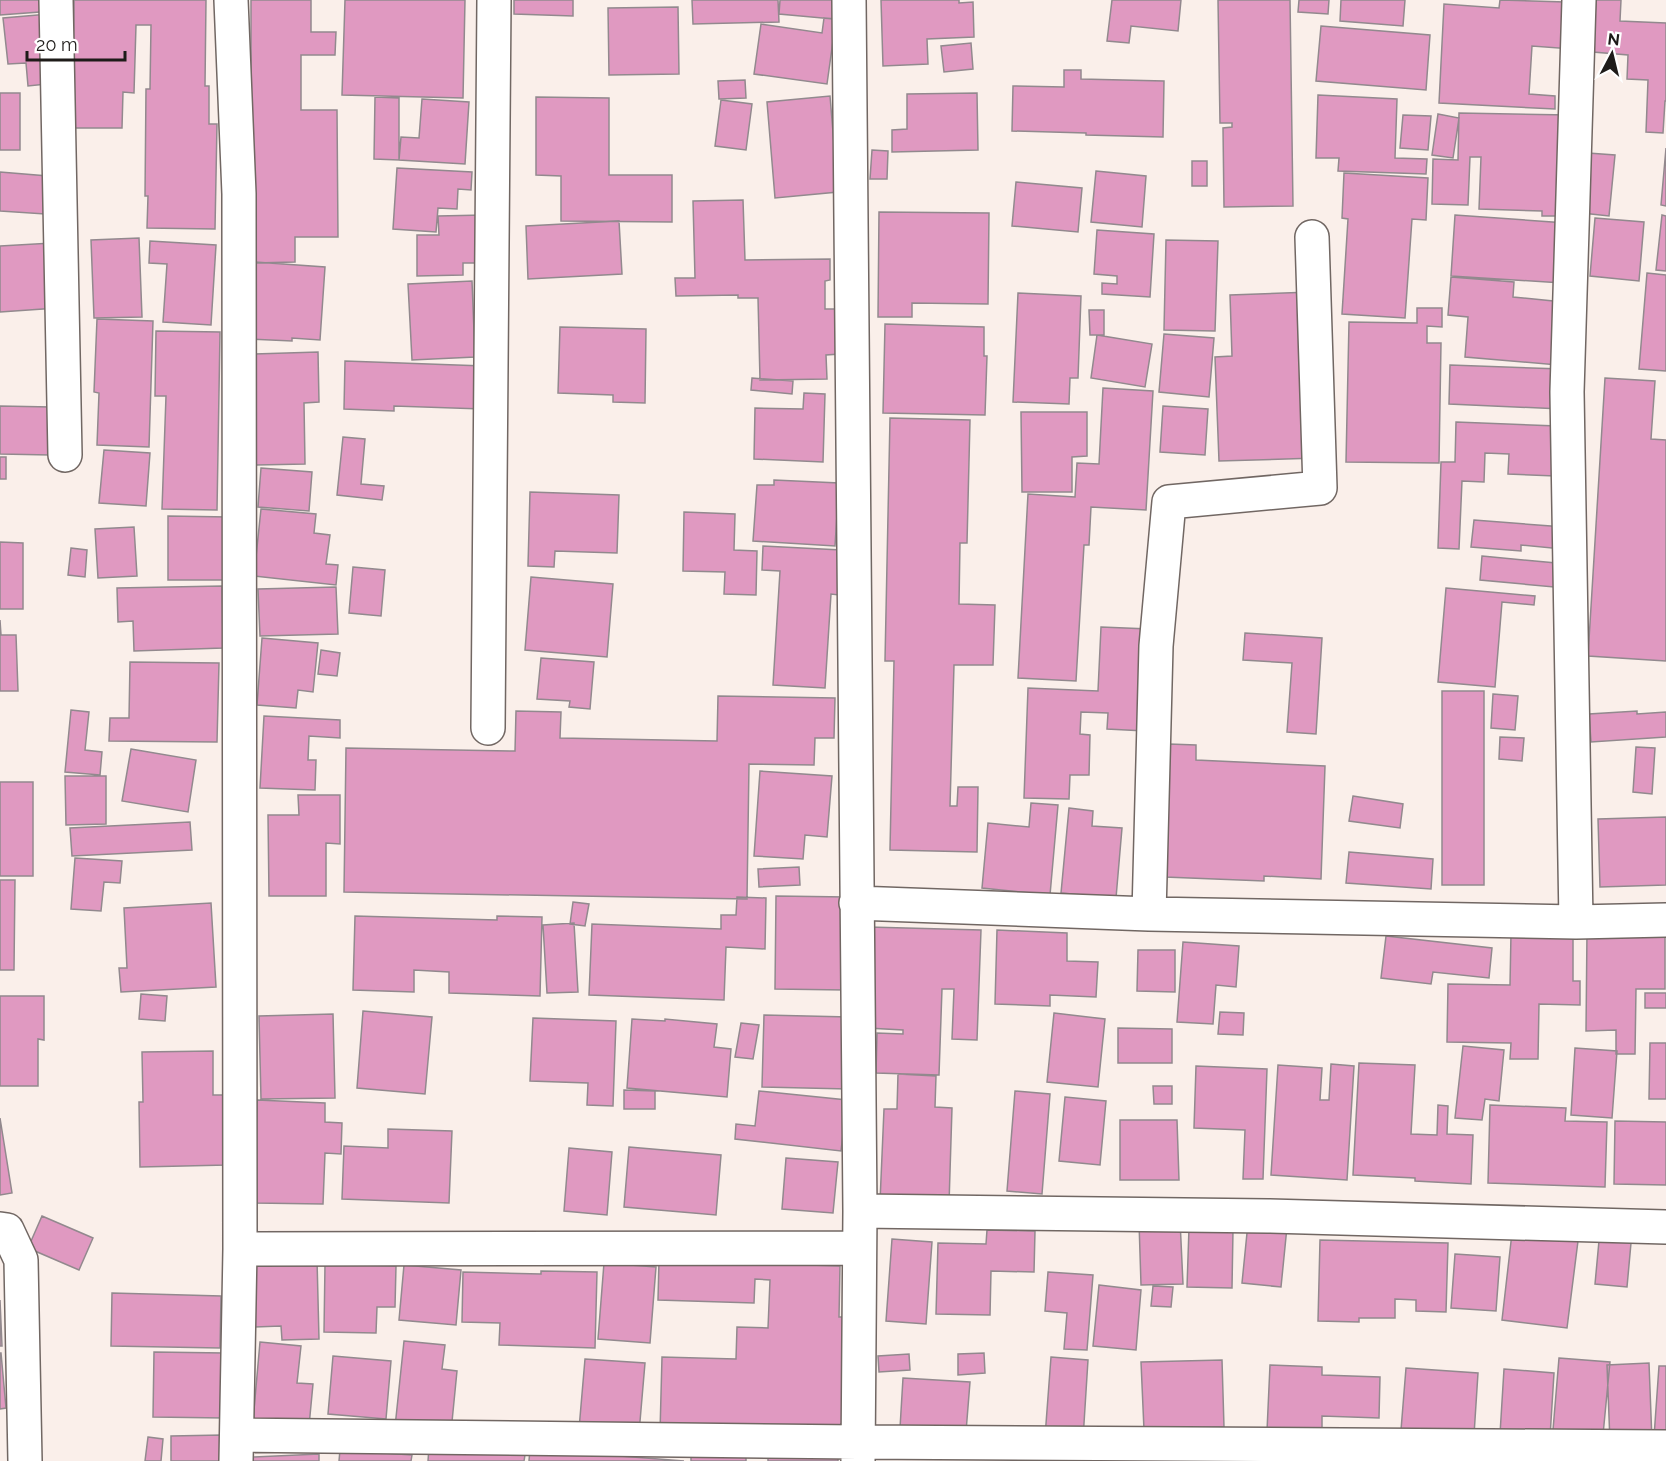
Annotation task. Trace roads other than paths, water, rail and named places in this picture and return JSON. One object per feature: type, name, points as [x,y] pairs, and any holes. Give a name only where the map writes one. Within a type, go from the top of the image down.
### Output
[{"type":"street","points":[[56,0],[65,455]]},
{"type":"street","points":[[231,0],[239,194],[240,1249],[237,1448],[858,1452],[1666,1447]]},
{"type":"street","points":[[488,728],[494,0]]},
{"type":"street","points":[[849,0],[860,1211],[858,1452]]},
{"type":"street","points":[[1576,922],[1567,392],[1579,0]]},
{"type":"street","points":[[1149,914],[1156,646],[1169,502],[1320,488],[1312,237]]},
{"type":"street","points":[[856,903],[1149,914],[1576,922],[1666,920]]},
{"type":"street","points":[[860,1211],[1268,1216],[1666,1227]]},
{"type":"street","points":[[0,1228],[7,1230],[21,1260],[25,1461]]},
{"type":"street","points":[[240,1249],[859,1248]]}]
